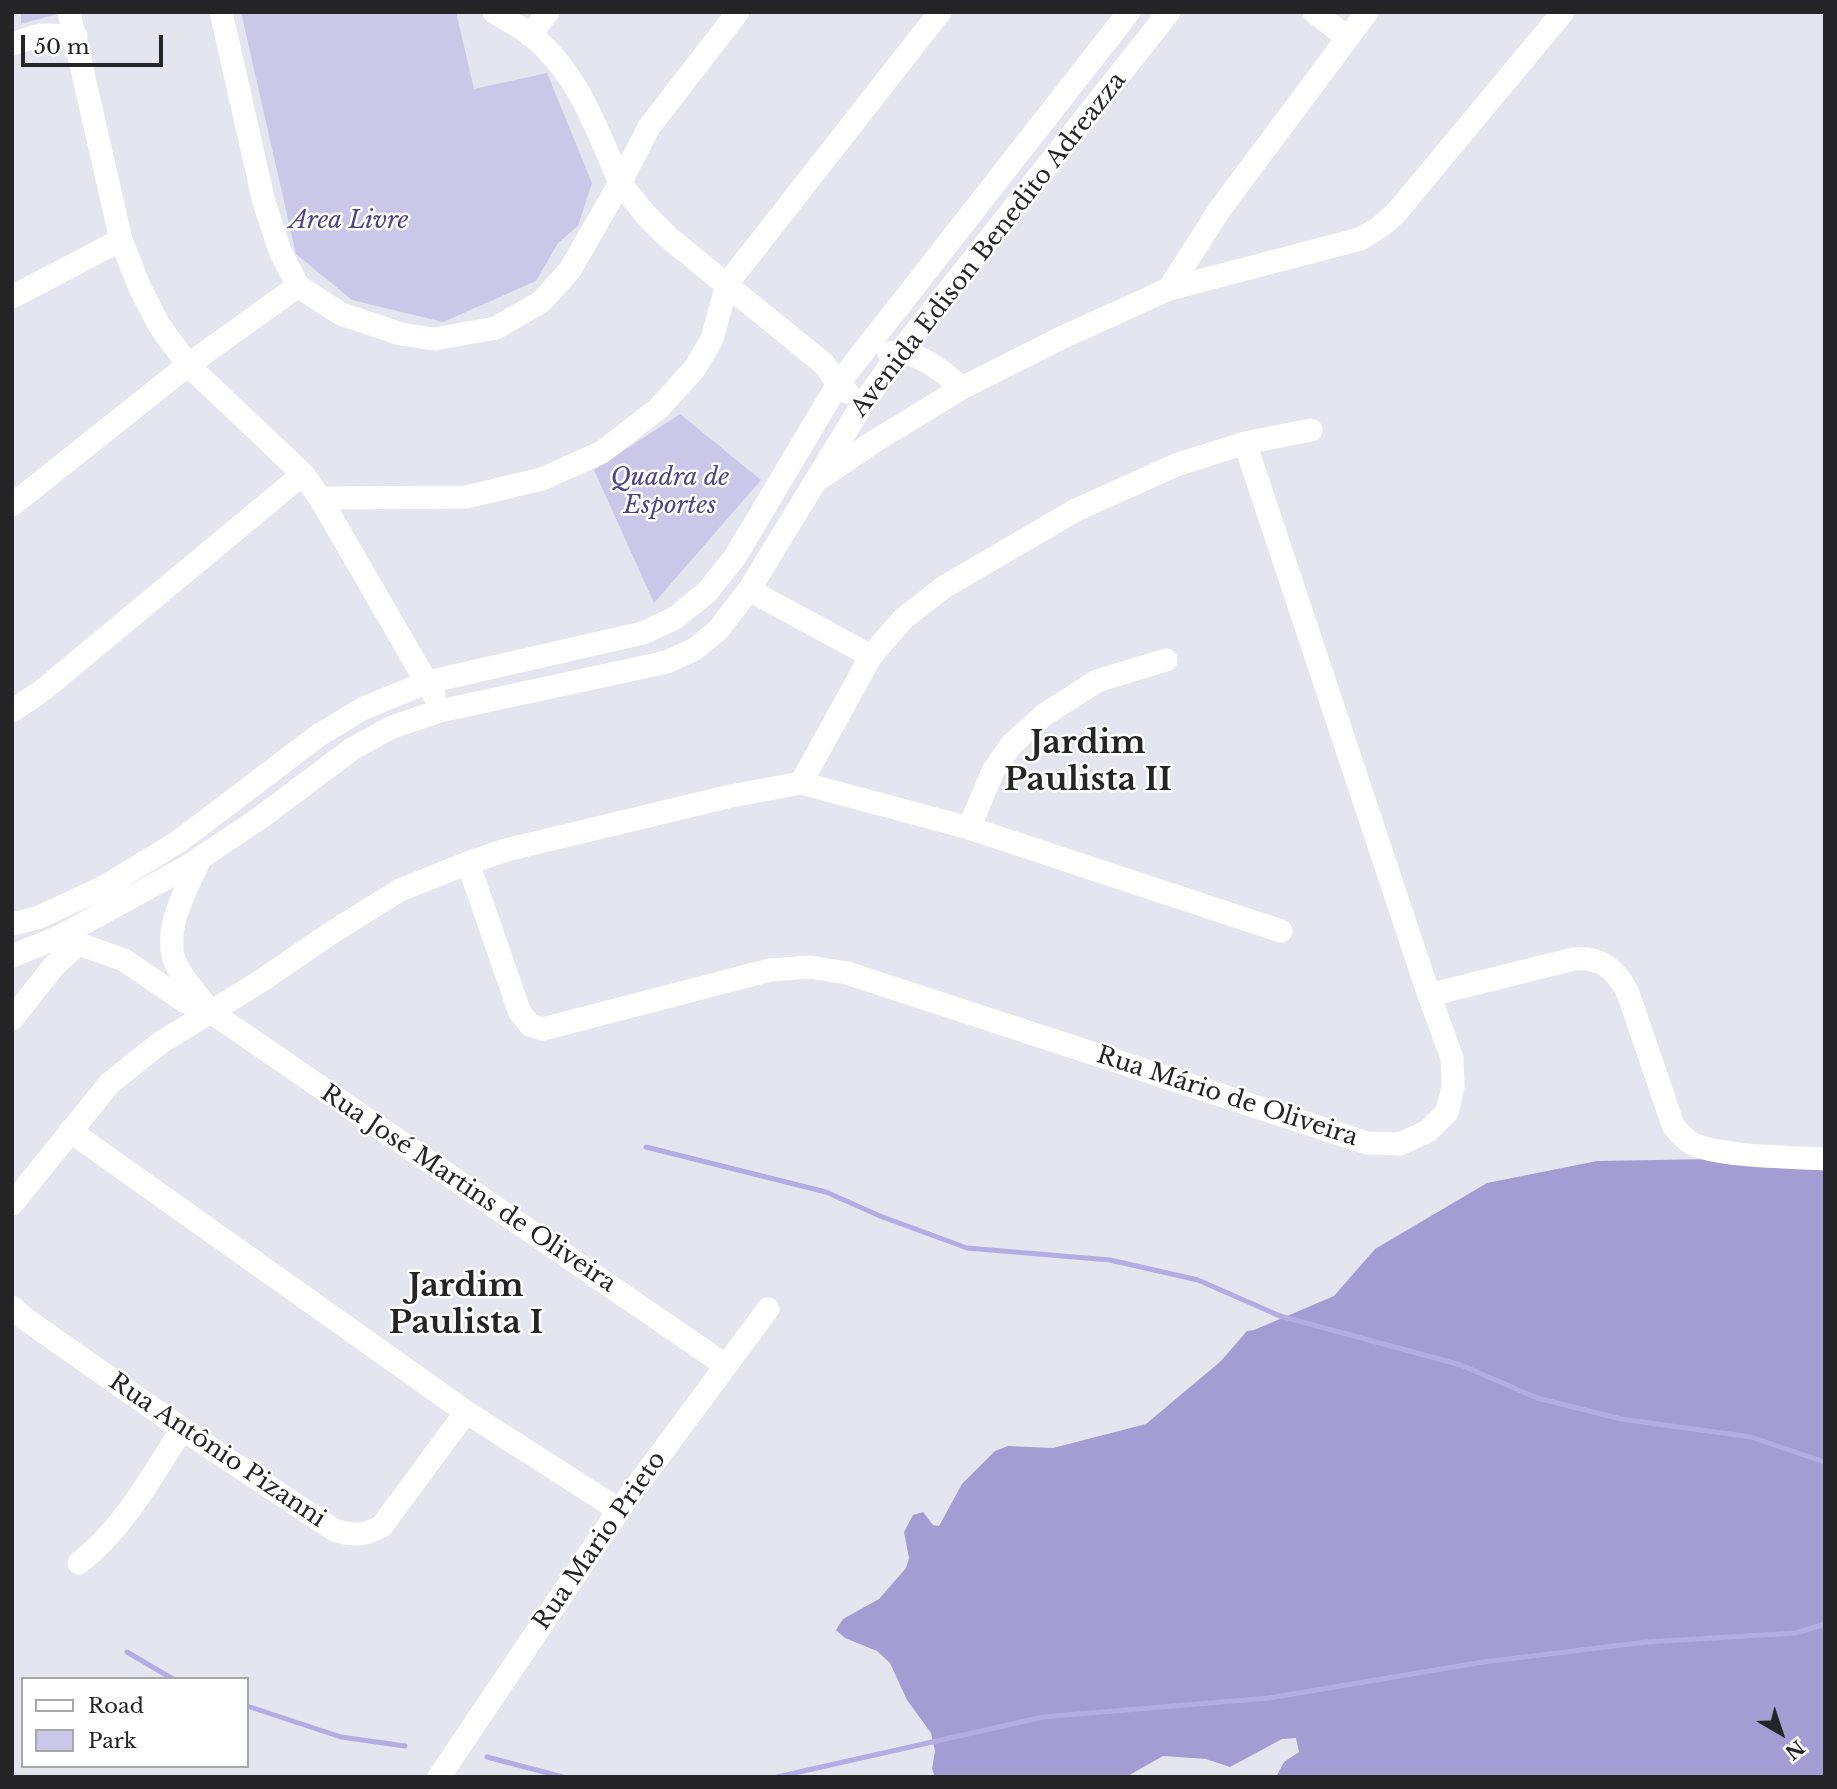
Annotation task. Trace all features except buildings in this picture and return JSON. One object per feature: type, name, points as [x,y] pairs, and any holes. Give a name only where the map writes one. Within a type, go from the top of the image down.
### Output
[{"type":"street","points":[[69,12],[121,240],[153,313],[188,365],[303,474],[320,498],[428,682],[440,711]]},
{"type":"street","points":[[221,12],[264,202],[280,251],[298,286],[341,314],[401,334],[435,339],[496,328],[541,302],[570,270],[649,127],[738,12]]},
{"type":"street","points":[[494,12],[530,35],[560,64],[582,94],[620,183],[646,215],[669,238],[824,364],[838,384],[862,405]]},
{"type":"street","points":[[530,35],[548,12]]},
{"type":"street","points":[[320,498],[466,497],[542,479],[602,452],[659,408],[695,368],[712,338],[727,284],[940,12]]},
{"type":"street","name":"Avenida Edison Benedito Adreazza","points":[[12,924],[37,918],[102,888],[178,842],[319,735],[364,708],[428,682],[643,633],[675,618],[707,592],[735,557],[838,384],[1129,12]]},
{"type":"street","name":"Avenida Edison Benedito Adreazza","points":[[12,956],[68,940],[201,857],[260,818],[352,749],[392,727],[440,711],[667,662],[695,649],[718,630],[749,590],[862,405],[900,352],[1169,12]]},
{"type":"street","points":[[1314,12],[1347,37]]},
{"type":"street","points":[[1169,289],[1220,209],[1367,12]]},
{"type":"street","points":[[814,483],[875,440],[962,388],[1061,338],[1169,289],[1360,239],[1380,227],[1396,213],[1563,12]]},
{"type":"street","points":[[12,44],[40,35],[76,36]]},
{"type":"street","points":[[12,297],[121,240]]},
{"type":"street","points":[[12,505],[188,365],[298,286]]},
{"type":"street","points":[[824,364],[900,352],[920,358],[962,388]]},
{"type":"street","points":[[801,783],[871,656],[903,619],[944,587],[1076,510],[1177,465],[1245,443],[1311,430]]},
{"type":"street","name":"Rua Mário de Oliveira","points":[[468,863],[520,1013],[530,1025],[542,1029],[770,970],[810,967],[847,973],[1367,1143],[1400,1144],[1428,1131],[1447,1112],[1453,1087],[1452,1058],[1245,443]]},
{"type":"street","points":[[12,711],[43,690],[303,474]]},
{"type":"street","points":[[749,590],[871,656]]},
{"type":"street","points":[[969,828],[993,771],[1012,744],[1044,715],[1097,681],[1166,660]]},
{"type":"street","points":[[12,1204],[110,1083],[160,1043],[400,890],[506,850],[730,796],[801,783],[969,828],[1281,932]]},
{"type":"street","name":"Rua José Martins de Oliveira","points":[[201,857],[180,905],[172,938],[178,968],[211,1012]]},
{"type":"street","points":[[12,1019],[54,966],[68,940]]},
{"type":"street","name":"Rua José Martins de Oliveira","points":[[68,940],[124,960],[184,1001],[211,1012],[725,1365]]},
{"type":"street","points":[[1429,995],[1574,959],[1601,961],[1613,969],[1628,993],[1673,1125],[1681,1136],[1692,1143],[1724,1152],[1825,1159]]},
{"type":"street","points":[[70,1130],[466,1412],[619,1510]]},
{"type":"street","name":"Rua Antônio Pizanni","points":[[12,1307],[182,1429],[334,1531],[353,1536],[368,1534],[382,1526],[466,1412]]},
{"type":"street","name":"Rua Mario Prieto","points":[[439,1777],[619,1510],[768,1309]]},
{"type":"street","points":[[79,1563],[101,1546],[122,1522],[182,1429]]},
{"type":"green space","points":[[21,12],[57,12],[57,14],[21,24]]},
{"type":"green space","name":"Area Livre","points":[[241,12],[456,12],[474,89],[547,73],[592,183],[578,226],[558,243],[536,281],[443,322],[352,300],[296,254]]},
{"type":"green space","name":"Quadra de Esportes","points":[[680,414],[761,480],[654,603],[594,470]]},
{"type":"shaded area","points":[[1773,1158],[1825,1162],[1825,1777],[1276,1777],[1284,1762],[1299,1752],[1296,1738],[1282,1739],[1230,1767],[1206,1759],[1163,1756],[1126,1777],[935,1777],[932,1769],[935,1751],[931,1733],[907,1700],[890,1663],[877,1651],[845,1638],[836,1630],[843,1619],[879,1599],[906,1568],[909,1558],[904,1532],[913,1515],[923,1512],[933,1525],[939,1526],[962,1484],[995,1451],[1008,1446],[1053,1448],[1146,1424],[1221,1361],[1247,1331],[1334,1296],[1375,1249],[1487,1183],[1597,1161]]},
{"type":"waterway","points":[[646,1147],[826,1192],[880,1216],[967,1248],[1110,1260],[1198,1280],[1280,1316],[1461,1365],[1537,1398],[1621,1419],[1751,1437],[1825,1462]]},
{"type":"waterway","points":[[777,1777],[1043,1717],[1269,1698],[1483,1662],[1647,1642],[1796,1633],[1825,1624]]},
{"type":"waterway","points":[[127,1652],[170,1677]]},
{"type":"waterway","points":[[248,1706],[341,1737],[405,1746]]},
{"type":"waterway","points":[[487,1757],[563,1777]]},
{"type":"district","name":"Jardim Paulista II","points":[[1088,762]]},
{"type":"district","name":"Jardim Paulista I","points":[[466,1306]]}]
